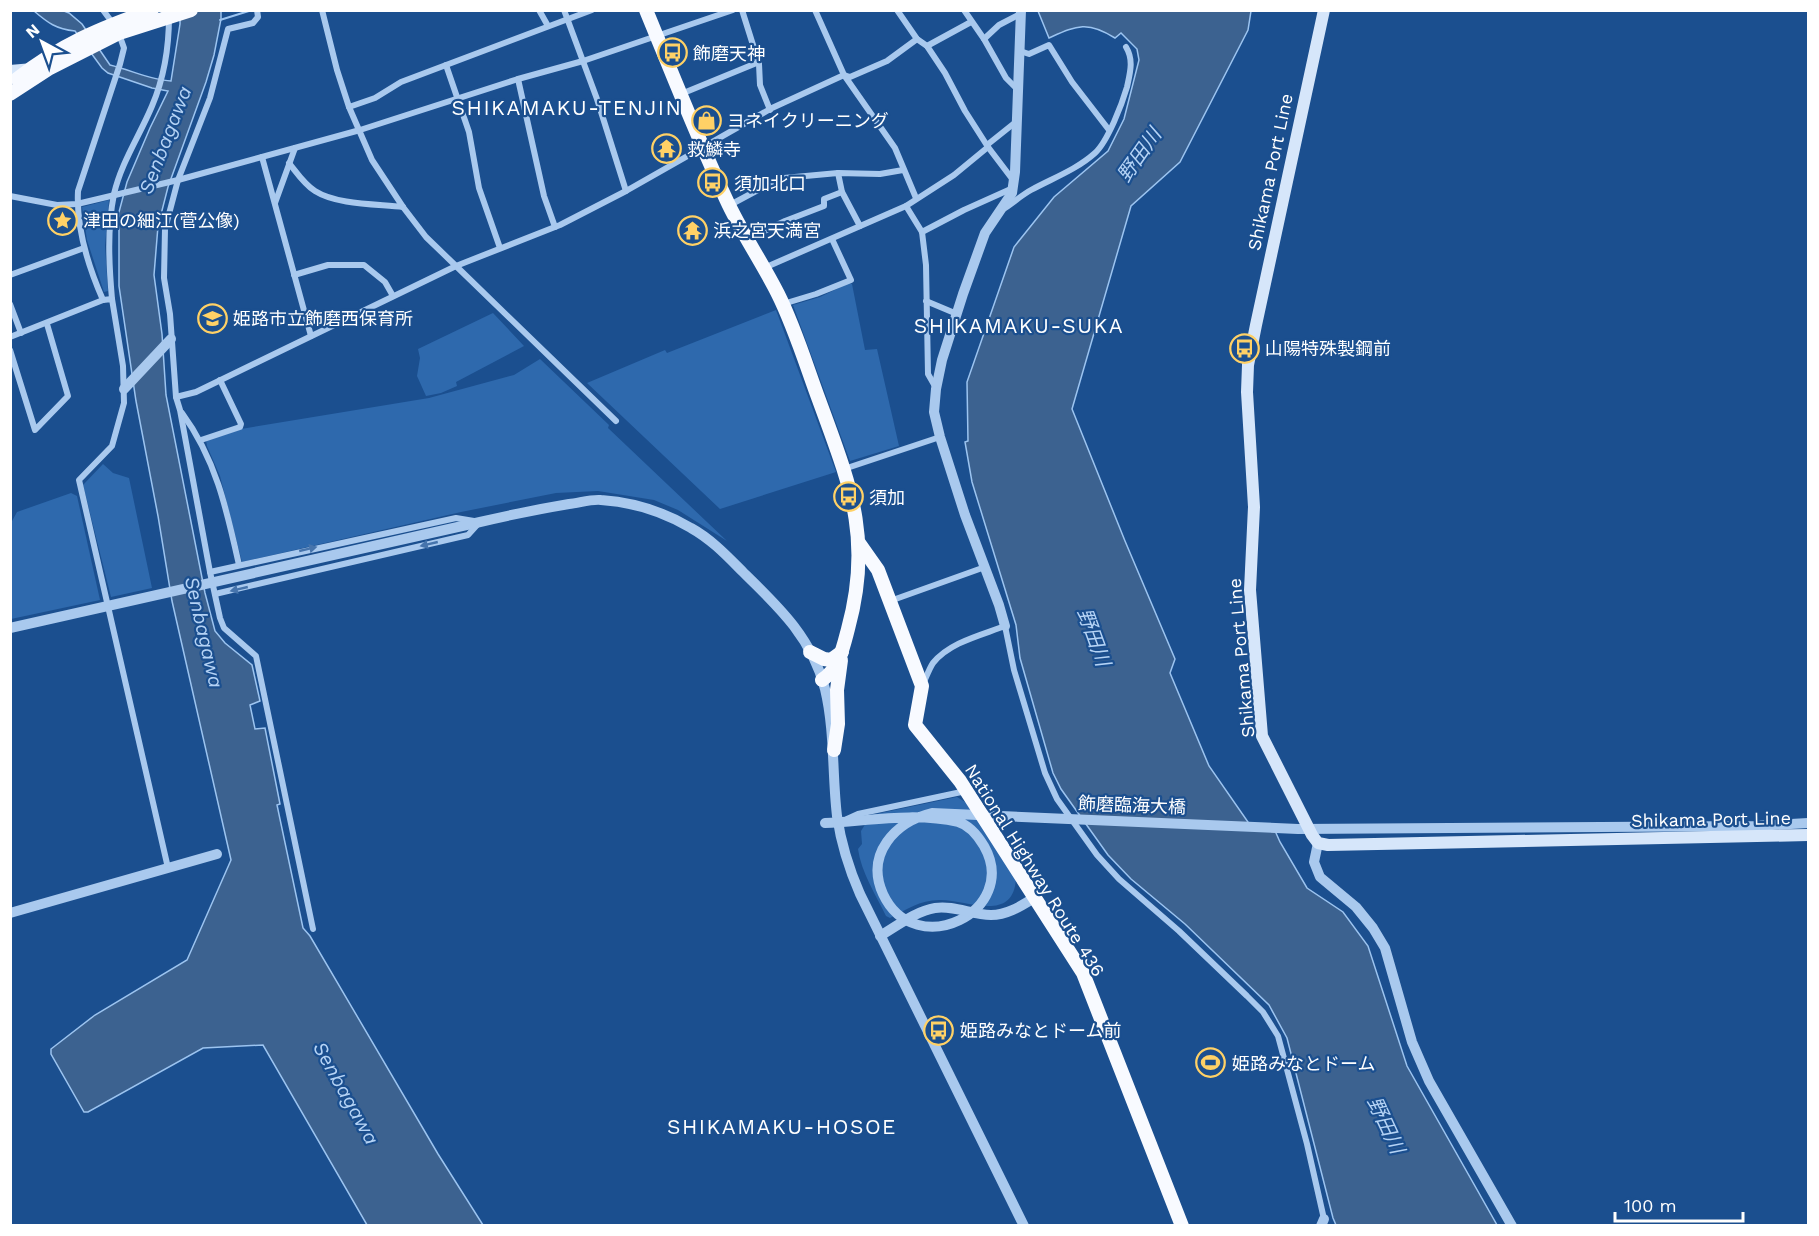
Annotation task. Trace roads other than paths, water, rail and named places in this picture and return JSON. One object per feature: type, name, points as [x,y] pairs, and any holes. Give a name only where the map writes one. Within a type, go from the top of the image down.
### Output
[{"type":"highway","points":[[10,84],[29,70],[152,10]]},
{"type":"highway","points":[[111,31],[191,10]]},
{"type":"highway","points":[[646,10],[729,205],[783,304],[844,469],[855,508],[859,543],[856,597],[842,652],[834,669],[822,680]]},
{"type":"highway","points":[[10,94],[47,63]]},
{"type":"highway","points":[[859,543],[878,570],[922,686]]},
{"type":"highway","points":[[810,652],[831,660],[842,652]]},
{"type":"highway","points":[[834,750],[838,724],[837,690],[841,674],[842,652]]},
{"type":"highway","name":"National Highway Route 436","points":[[922,686],[915,725],[967,791],[1083,973],[1182,1226]]},
{"type":"main road","name":"Shikama Port Line","points":[[1324,10],[1251,347],[1247,392],[1254,507],[1250,590],[1262,736],[1312,835],[1318,843],[1340,844],[1809,835]]},
{"type":"main road","points":[[10,66],[47,63]]},
{"type":"main road","points":[[10,71],[29,70]]},
{"type":"street","points":[[103,10],[111,31],[124,48],[116,79],[89,154],[78,191],[77,204],[84,248],[91,273],[103,300]]},
{"type":"street","points":[[322,10],[349,107],[372,160],[403,207],[426,237],[616,421]]},
{"type":"street","points":[[539,10],[548,26]]},
{"type":"street","points":[[564,10],[626,191]]},
{"type":"street","points":[[349,107],[375,98],[401,82],[592,10]]},
{"type":"street","points":[[10,196],[57,205],[77,204],[178,180],[360,130],[458,100],[518,79],[657,38],[733,10]]},
{"type":"street","points":[[742,10],[759,62],[760,85],[770,110]]},
{"type":"street","points":[[815,10],[844,75],[895,148],[916,198]]},
{"type":"street","points":[[897,10],[917,39],[927,46],[987,146],[1014,185]]},
{"type":"street","points":[[964,10],[1006,78],[1019,91]]},
{"type":"street","points":[[984,39],[999,25],[1021,12]]},
{"type":"street","points":[[1021,12],[1014,185],[1002,210],[985,233],[942,360],[934,412],[940,437],[1005,626],[1014,670],[1045,773],[1057,798],[1097,855],[1112,871],[1179,931],[1263,1012],[1278,1036],[1307,1144],[1322,1222]]},
{"type":"street","points":[[168,868],[78,480],[112,446],[124,403],[123,366],[112,299],[108,248],[114,195],[162,77],[170,14]]},
{"type":"street","points":[[257,14],[253,23],[228,29],[207,108],[178,180],[168,213],[164,244],[164,278],[176,397],[215,594],[224,628],[256,656],[313,929]]},
{"type":"street","points":[[927,46],[972,22]]},
{"type":"street","points":[[176,397],[196,392],[456,266],[555,227],[626,191],[770,110],[844,75],[850,77],[887,61],[917,39]]},
{"type":"street","points":[[1020,51],[1029,54],[1049,45],[1072,82],[1109,130]]},
{"type":"street","points":[[1002,210],[1030,190],[1060,177],[1096,152],[1109,130],[1125,93],[1132,68],[1130,54],[1126,47]]},
{"type":"street","points":[[681,94],[759,62]]},
{"type":"street","points":[[446,65],[471,141],[479,188],[500,248]]},
{"type":"street","points":[[518,79],[544,196],[555,227]]},
{"type":"street","points":[[764,268],[906,206],[954,175],[1017,121]]},
{"type":"street","points":[[274,204],[295,148]]},
{"type":"street","points":[[262,157],[310,336]]},
{"type":"street","points":[[289,163],[315,191],[332,199],[403,207]]},
{"type":"street","points":[[729,205],[784,178],[838,173],[880,174],[903,170]]},
{"type":"street","points":[[838,173],[842,192],[860,226]]},
{"type":"street","points":[[922,232],[1014,185]]},
{"type":"street","points":[[747,239],[824,206],[824,200],[842,192]]},
{"type":"street","points":[[906,206],[922,232],[926,265],[928,374],[936,388]]},
{"type":"street","points":[[783,304],[851,280],[832,239]]},
{"type":"street","points":[[10,275],[84,248]]},
{"type":"street","points":[[294,275],[328,266],[364,265],[385,282],[393,296]]},
{"type":"street","points":[[10,337],[103,300],[112,299]]},
{"type":"street","points":[[926,301],[957,314]]},
{"type":"street","points":[[10,304],[21,333]]},
{"type":"street","points":[[10,350],[35,430],[68,396],[47,324]]},
{"type":"street","points":[[124,389],[171,339]]},
{"type":"street","points":[[201,440],[240,427],[241,424],[220,380]]},
{"type":"street","points":[[180,410],[201,440],[215,471],[225,501],[239,565]]},
{"type":"street","points":[[844,469],[940,437]]},
{"type":"street","points":[[10,628],[542,508],[599,500],[661,513],[692,528],[717,546],[780,608],[797,629],[810,652],[822,680],[834,750],[838,822],[852,876],[1024,1226]]},
{"type":"street","points":[[210,572],[456,518],[480,522]]},
{"type":"street","points":[[215,594],[468,536],[480,522]]},
{"type":"street","points":[[890,601],[985,567]]},
{"type":"street","points":[[922,686],[933,663],[945,652],[965,641],[1005,626]]},
{"type":"street","points":[[838,822],[858,814],[967,791]]},
{"type":"street","name":"飾磨臨海大橋","points":[[825,823],[838,822],[923,817],[961,823],[970,829],[980,839],[987,852],[991,880],[977,908],[967,917],[954,924],[938,927],[913,923],[889,904],[879,881],[878,868],[881,853],[894,831],[913,819],[932,813],[1298,829],[1743,826],[1809,823]]},
{"type":"street","points":[[1318,843],[1314,862],[1320,877],[1356,907],[1385,948],[1412,1042],[1429,1081],[1512,1226]]},
{"type":"street","points":[[10,913],[217,854]]},
{"type":"street","points":[[880,936],[925,910],[938,907],[953,908],[990,915],[1005,913],[1034,898]]},
{"type":"water","name":"Senbagawa","points":[[34,11],[69,13],[82,24],[110,65],[148,77],[171,81],[180,11],[221,11],[214,55],[168,187],[158,226],[154,275],[162,334],[166,395],[205,593],[215,631],[225,643],[252,665],[260,701],[250,705],[255,729],[265,728],[280,804],[277,805],[303,928],[310,936],[438,1154],[483,1225],[367,1225],[263,1045],[203,1048],[88,1112],[84,1112],[51,1054],[51,1049],[95,1015],[187,960],[231,860],[172,601],[136,401],[119,286],[119,212],[127,182],[168,91],[108,73],[75,31],[53,25]]},
{"type":"water","name":"野田川","points":[[1038,11],[1251,11],[1248,30],[1180,162],[1131,206],[1072,409],[1175,659],[1170,673],[1209,766],[1250,825],[1272,824],[1307,888],[1343,912],[1368,946],[1407,1066],[1497,1225],[1336,1225],[1287,1038],[1269,1005],[1185,924],[1131,879],[1108,855],[1061,789],[1053,773],[1020,658],[1016,625],[972,482],[965,442],[968,441],[967,382],[1014,247],[1054,197],[1108,151],[1124,119],[1139,60],[1137,49],[1121,33],[1115,38],[1097,29],[1082,27],[1067,30],[1049,38]]},
{"type":"waterway","points":[[220,20],[252,10]]},
{"type":"place","name":"飾磨天神","points":[[672,53]]},
{"type":"place","name":"ヨネイクリーニング","points":[[706,120]]},
{"type":"place","name":"救鱗寺","points":[[666,149]]},
{"type":"place","name":"須加北口","points":[[713,183]]},
{"type":"place","name":"津田の細江(菅公像)","points":[[62,220]]},
{"type":"place","name":"浜之宮天満宮","points":[[692,230]]},
{"type":"place","name":"姫路市立飾磨西保育所","points":[[212,318]]},
{"type":"place","name":"山陽特殊製鋼前","points":[[1244,348]]},
{"type":"place","name":"須加","points":[[848,497]]},
{"type":"place","name":"姫路みなとドーム前","points":[[939,1030]]},
{"type":"place","name":"姫路みなとドーム","points":[[1211,1063]]},
{"type":"district","name":"SHIKAMAKU-TENJIN","points":[[567,107]]},
{"type":"district","name":"SHIKAMAKU-SUKA","points":[[1019,325]]},
{"type":"district","name":"SHIKAMAKU-HOSOE","points":[[782,1126]]}]
